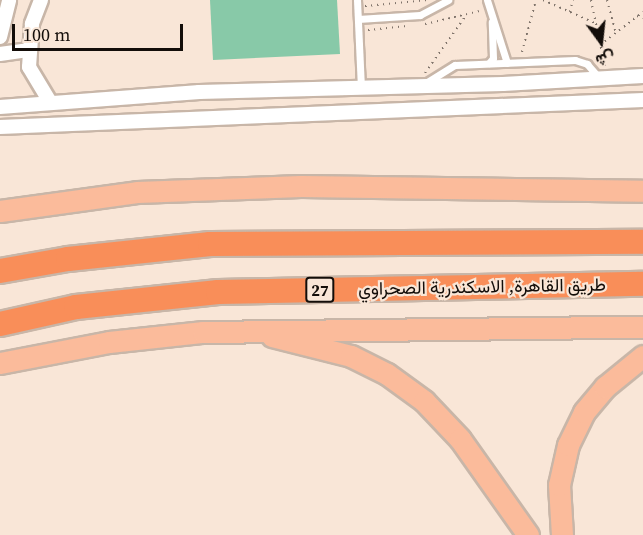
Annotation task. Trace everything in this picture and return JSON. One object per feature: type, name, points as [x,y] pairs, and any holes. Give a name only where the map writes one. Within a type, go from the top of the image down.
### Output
[{"type":"highway","points":[[0,271],[68,259],[210,244],[643,242]]},
{"type":"highway","name":"طريق القاهرة, الاسكندرية الصحراوي","points":[[0,324],[76,307],[218,292],[643,284]]},
{"type":"main road","points":[[0,212],[137,192],[301,186],[643,190]]},
{"type":"main road","name":"27","points":[[0,363],[109,342],[245,330],[643,327]]},
{"type":"main road","points":[[245,330],[351,356],[387,374],[424,400],[460,439],[528,535]]},
{"type":"main road","points":[[562,535],[559,485],[568,445],[584,412],[605,387],[643,357]]},
{"type":"street","points":[[0,30],[9,0]]},
{"type":"street","points":[[41,0],[28,50],[36,83],[50,102]]},
{"type":"street","points":[[0,54],[28,50]]},
{"type":"street","points":[[0,107],[165,94],[604,79],[643,75]]},
{"type":"street","points":[[422,86],[423,109]]},
{"type":"street","points":[[164,117],[165,94]]},
{"type":"street","points":[[0,127],[164,117],[643,100]]},
{"type":"lane","points":[[358,19],[420,15],[448,0]]},
{"type":"lane","points":[[487,0],[492,22],[507,63]]},
{"type":"lane","points":[[357,3],[361,88]]},
{"type":"lane","points":[[489,63],[493,58],[492,22]]},
{"type":"lane","points":[[422,86],[450,67],[489,63],[579,61],[604,79]]},
{"type":"path","points":[[357,3],[428,0]]},
{"type":"path","points":[[520,62],[536,0]]},
{"type":"path","points":[[543,0],[596,24]]},
{"type":"path","points":[[570,12],[573,0]]},
{"type":"path","points":[[591,0],[604,79]]},
{"type":"path","points":[[607,0],[616,33]]},
{"type":"path","points":[[600,45],[643,12]]},
{"type":"path","points":[[422,86],[429,66],[467,14]]},
{"type":"path","points":[[637,16],[643,18]]},
{"type":"green space","points":[[210,0],[337,0],[340,54],[213,60]]}]
